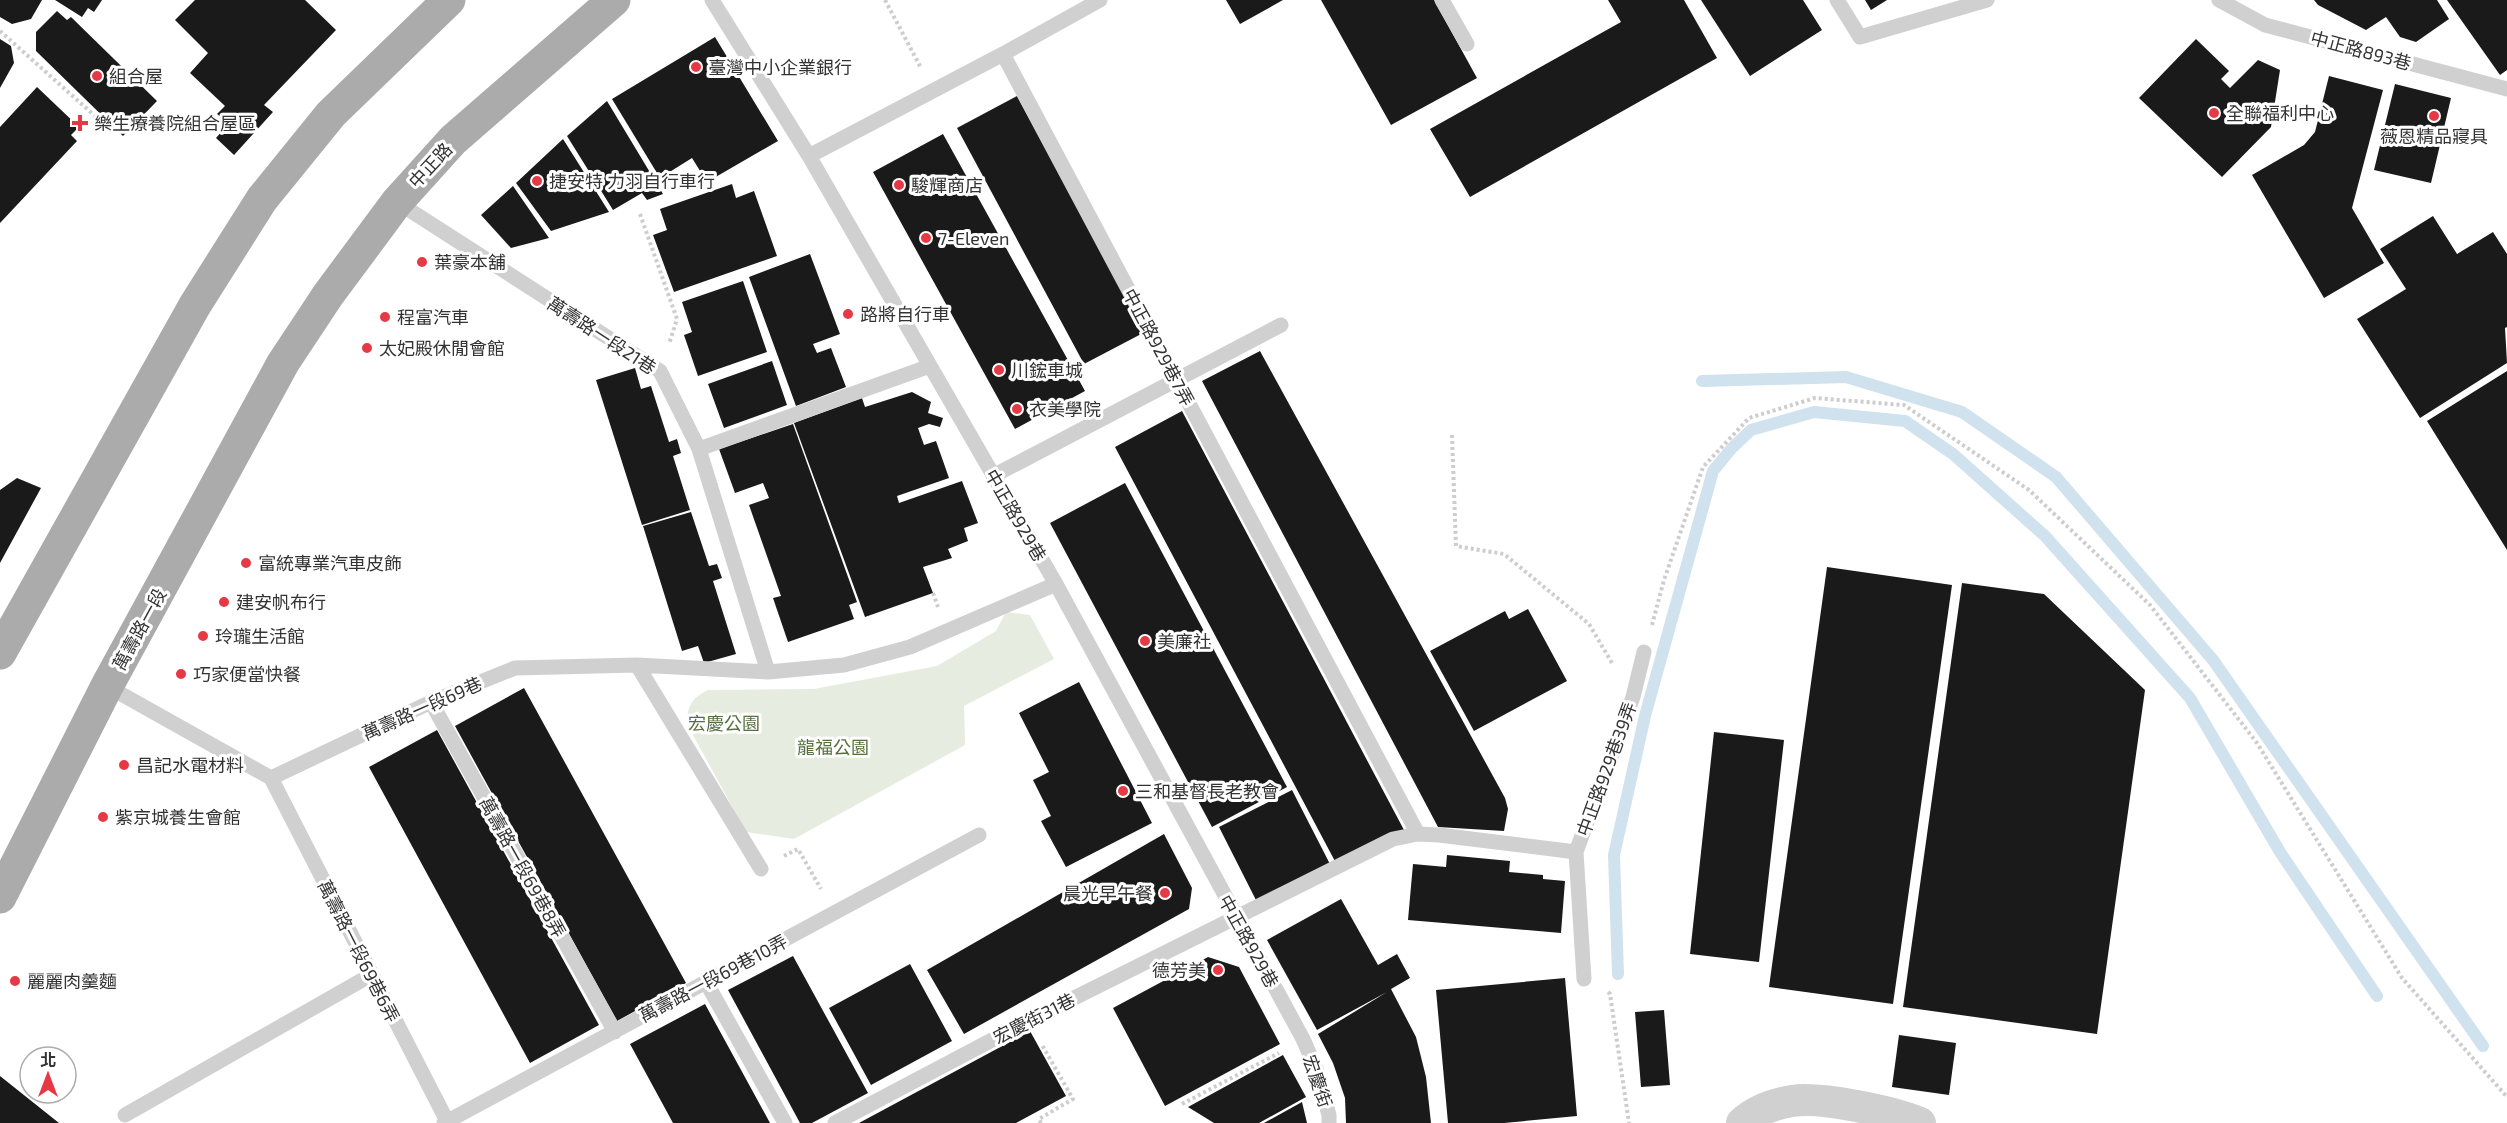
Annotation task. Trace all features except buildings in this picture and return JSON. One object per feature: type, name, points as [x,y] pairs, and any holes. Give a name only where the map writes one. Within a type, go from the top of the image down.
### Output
[{"type":"main road","points":[[0,654],[195,305],[262,199],[331,114],[449,0]]},
{"type":"main road","name":"中正路","points":[[283,363],[328,295],[397,202],[453,140],[614,0]]},
{"type":"main road","name":"萬壽路一段","points":[[0,897],[107,686],[283,363]]},
{"type":"street","points":[[1742,1123],[1753,1113],[1793,1100],[1821,1101],[1901,1115],[1920,1123]]},
{"type":"lane","name":"中正路929巷","points":[[712,0],[809,156],[1056,584],[1303,1039]]},
{"type":"lane","points":[[809,156],[1100,0]]},
{"type":"lane","points":[[1442,0],[1467,44]]},
{"type":"lane","points":[[1837,0],[1860,37],[1987,0]]},
{"type":"lane","name":"中正路893巷","points":[[2219,0],[2265,25],[2507,89]]},
{"type":"lane","name":"中正路929巷7弄","points":[[1003,54],[1418,834]]},
{"type":"lane","name":"萬壽路一段21巷","points":[[397,202],[660,371],[699,449],[768,672]]},
{"type":"lane","points":[[993,476],[1281,325]]},
{"type":"lane","points":[[699,449],[930,366]]},
{"type":"lane","name":"萬壽路一段69巷","points":[[271,778],[431,702],[515,668],[637,665],[768,672],[844,664],[910,647],[1056,584]]},
{"type":"lane","name":"中正路929巷39弄","points":[[1237,918],[1393,839],[1418,834],[1576,852],[1633,697],[1644,652]]},
{"type":"lane","points":[[637,665],[761,869]]},
{"type":"lane","points":[[107,686],[271,778]]},
{"type":"lane","name":"萬壽路一段69巷8弄","points":[[431,702],[615,1032]]},
{"type":"lane","name":"萬壽路一段69巷6弄","points":[[271,778],[446,1123]]},
{"type":"lane","name":"萬壽路一段69巷10弄","points":[[446,1123],[980,835]]},
{"type":"lane","points":[[1576,852],[1584,979]]},
{"type":"lane","name":"宏慶街31巷","points":[[835,1123],[1028,1021],[1237,918]]},
{"type":"lane","points":[[125,1114],[372,975]]},
{"type":"lane","points":[[706,982],[785,1123]]},
{"type":"lane","name":"宏慶街","points":[[1303,1039],[1316,1069],[1329,1115],[1329,1123]]},
{"type":"path","points":[[885,0],[934,91]]},
{"type":"path","points":[[0,31],[105,125]]},
{"type":"path","points":[[640,214],[677,319],[660,371]]},
{"type":"path","points":[[1644,652],[1664,580],[1703,467],[1749,418],[1815,398],[1904,405],[2029,490],[2150,605],[2257,743],[2402,978],[2507,1097]]},
{"type":"path","points":[[1452,435],[1456,546],[1504,554],[1588,624],[1633,697]]},
{"type":"path","points":[[761,869],[798,849],[834,913]]},
{"type":"path","points":[[1584,979],[1610,994],[1629,1123]]},
{"type":"path","points":[[1028,1021],[1073,1099],[1039,1119],[1041,1123]]},
{"type":"path","points":[[1182,1104],[1303,1039]]},
{"type":"green space","name":"龍福公園","points":[[1006,612],[1030,615],[1054,659],[964,706],[965,745],[794,839],[746,832],[687,724],[689,708],[698,696],[708,690],[814,689],[937,666],[996,631]]},
{"type":"waterway","points":[[1702,381],[1846,377],[1962,412],[2056,477],[2213,660],[2483,1046]]},
{"type":"waterway","points":[[1618,974],[1614,855],[1645,716],[1713,471],[1751,430],[1814,412],[1905,421],[1953,454],[2045,536],[2190,698],[2280,852],[2377,996]]},
{"type":"place","name":"臺灣中小企業銀行","points":[[696,67]]},
{"type":"place","name":"組合屋","points":[[97,76]]},
{"type":"place","name":"全聯福利中心","points":[[2214,113]]},
{"type":"place","name":"薇恩精品寢具","points":[[2434,116]]},
{"type":"place","name":"樂生療養院組合屋區","points":[[80,123]]},
{"type":"place","name":"捷安特 力羽自行車行","points":[[537,181]]},
{"type":"place","name":"駿輝商店","points":[[899,185]]},
{"type":"place","name":"7-Eleven","points":[[926,238]]},
{"type":"place","name":"葉豪本舖","points":[[422,262]]},
{"type":"place","name":"路將自行車","points":[[848,314]]},
{"type":"place","name":"程富汽車","points":[[385,317]]},
{"type":"place","name":"太妃殿休閒會館","points":[[367,348]]},
{"type":"place","name":"川鋐車城","points":[[999,370]]},
{"type":"place","name":"衣美學院","points":[[1017,409]]},
{"type":"place","name":"富統專業汽車皮飾","points":[[246,563]]},
{"type":"place","name":"建安帆布行","points":[[224,602]]},
{"type":"place","name":"玲瓏生活館","points":[[203,636]]},
{"type":"place","name":"美廉社","points":[[1145,641]]},
{"type":"place","name":"巧家便當快餐","points":[[181,674]]},
{"type":"place","name":"昌記水電材料","points":[[124,765]]},
{"type":"place","name":"三和基督長老教會","points":[[1123,791]]},
{"type":"place","name":"紫京城養生會館","points":[[103,817]]},
{"type":"place","name":"晨光早午餐","points":[[1165,893]]},
{"type":"place","name":"德芳美","points":[[1218,970]]},
{"type":"place","name":"麗麗肉羹麵","points":[[15,981]]},
{"type":"park label","name":"宏慶公園","points":[[724,723]]}]
